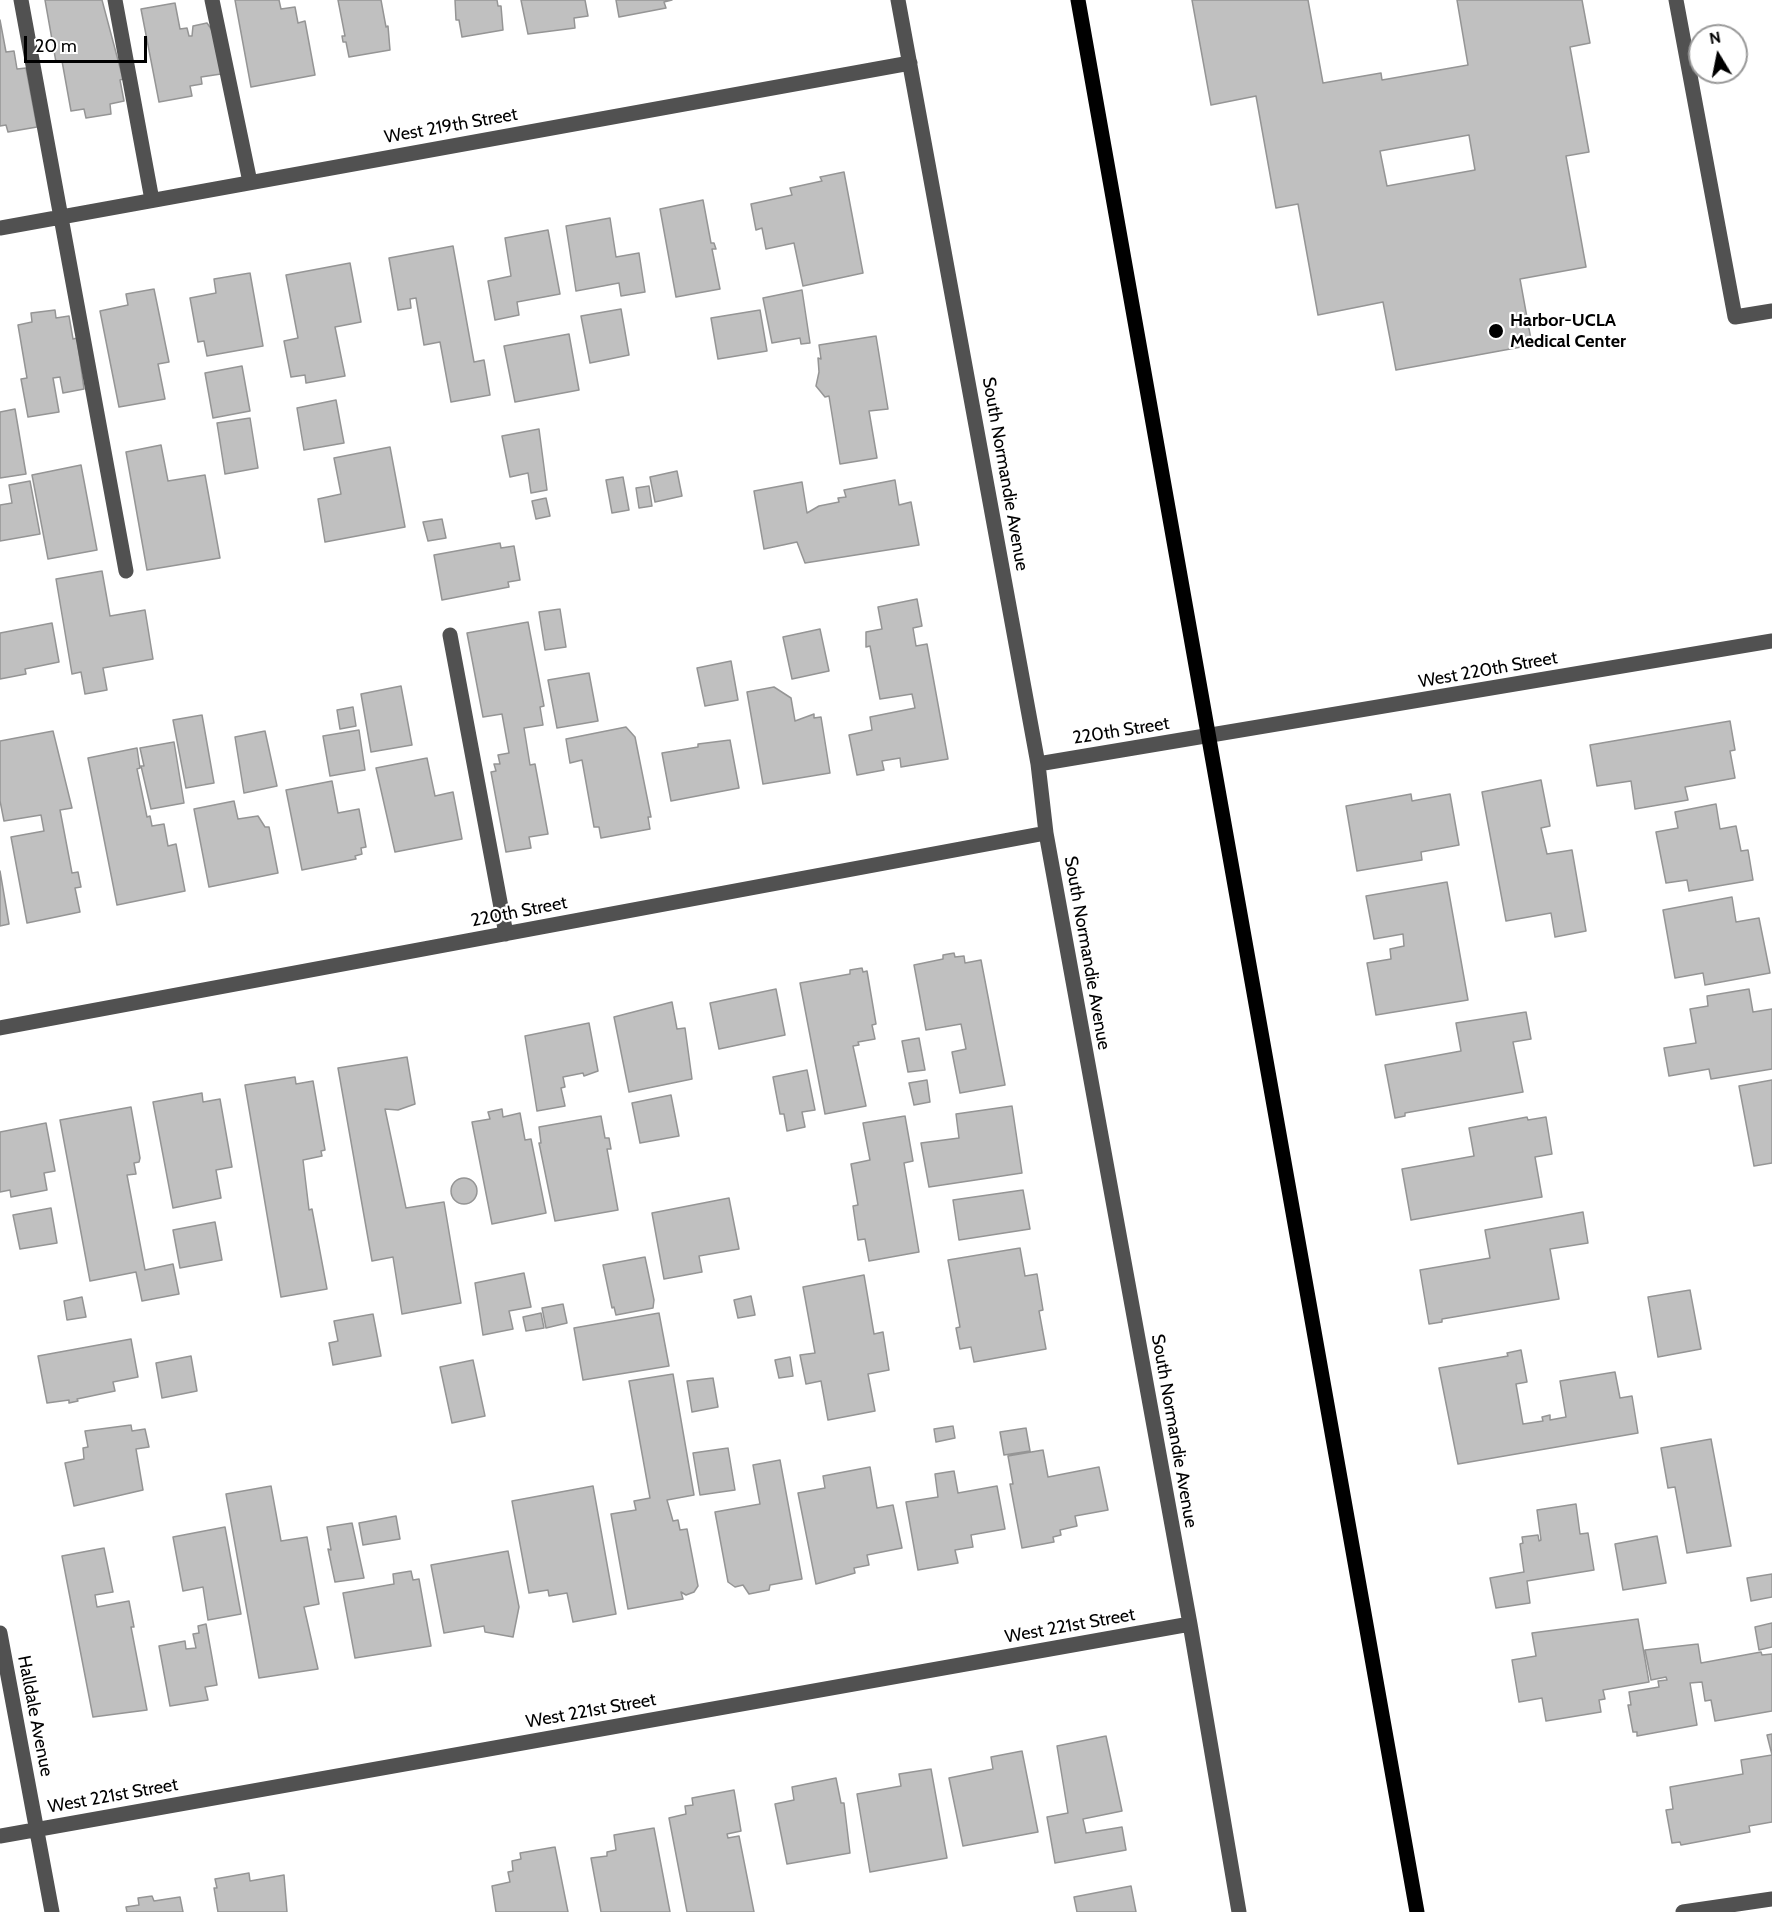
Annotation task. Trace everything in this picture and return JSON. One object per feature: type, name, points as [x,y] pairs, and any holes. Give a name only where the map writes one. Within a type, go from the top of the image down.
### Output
[{"type":"main road","points":[[1078,0],[1417,1912]]},
{"type":"street","points":[[21,0],[126,571]]},
{"type":"street","points":[[115,0],[152,200]]},
{"type":"street","points":[[212,0],[250,182]]},
{"type":"street","name":"South Normandie Avenue","points":[[898,0],[1038,764],[1046,833],[1190,1624],[1239,1912]]},
{"type":"street","points":[[1676,0],[1735,318],[1772,310]]},
{"type":"street","name":"West 219th Street","points":[[0,228],[910,63]]},
{"type":"street","points":[[450,635],[506,934]]},
{"type":"street","name":"West 220th Street","points":[[1210,737],[1772,641]]},
{"type":"street","name":"220th Street","points":[[1038,764],[1210,737]]},
{"type":"street","name":"220th Street","points":[[0,1028],[1046,833]]},
{"type":"street","name":"West 221st Street","points":[[0,1836],[1190,1624]]},
{"type":"street","name":"Halldale Avenue","points":[[0,1633],[52,1912]]},
{"type":"street","points":[[1683,1912],[1772,1899]]},
{"type":"building","points":[[45,0],[102,0],[123,79],[120,80],[124,101],[110,104],[111,114],[86,118],[84,109],[71,111],[62,61],[56,62]]},
{"type":"building","points":[[235,0],[279,0],[281,9],[295,7],[298,23],[305,21],[315,75],[251,87]]},
{"type":"building","points":[[338,0],[381,0],[386,27],[388,26],[390,50],[349,57],[346,42],[343,42],[342,36],[345,36]]},
{"type":"building","points":[[455,0],[497,0],[498,6],[501,6],[503,30],[462,37],[459,20],[456,20]]},
{"type":"building","points":[[521,0],[585,0],[588,16],[574,18],[575,28],[528,34]]},
{"type":"building","points":[[616,0],[672,0],[664,2],[666,8],[619,17]]},
{"type":"building","points":[[1192,0],[1308,0],[1323,83],[1381,73],[1382,80],[1468,65],[1457,0],[1582,0],[1590,43],[1570,47],[1589,152],[1566,156],[1586,267],[1520,279],[1532,345],[1396,370],[1383,302],[1318,315],[1298,204],[1276,208],[1256,96],[1211,105]],"holes":[[[1469,135],[1475,170],[1387,186],[1380,151]]]},
{"type":"building","points":[[175,3],[180,29],[187,28],[189,36],[192,36],[193,26],[207,23],[214,33],[221,74],[201,77],[202,84],[190,86],[192,96],[159,102],[141,9]]},
{"type":"building","points":[[0,20],[6,52],[14,51],[17,69],[26,68],[37,127],[8,132],[6,125],[0,126]]},
{"type":"building","points":[[844,172],[863,273],[803,286],[794,243],[766,249],[762,228],[756,230],[751,204],[792,195],[790,188],[822,181],[820,177]]},
{"type":"building","points":[[703,200],[711,243],[714,243],[716,249],[712,249],[720,289],[676,297],[660,209]]},
{"type":"building","points":[[610,218],[616,257],[639,253],[645,292],[621,296],[619,283],[576,291],[566,226]]},
{"type":"building","points":[[548,230],[560,294],[517,302],[519,315],[495,320],[488,281],[511,276],[505,238]]},
{"type":"building","points":[[453,246],[474,362],[484,360],[490,395],[451,402],[440,342],[424,345],[416,298],[410,299],[411,308],[398,310],[389,258]]},
{"type":"building","points":[[350,263],[361,322],[335,327],[345,376],[306,383],[305,375],[291,377],[284,341],[298,338],[286,275]]},
{"type":"building","points":[[250,273],[263,346],[207,356],[204,341],[198,342],[190,298],[216,293],[214,279]]},
{"type":"building","points":[[154,289],[169,362],[158,364],[165,399],[119,407],[100,311],[128,305],[126,294]]},
{"type":"building","points":[[802,290],[810,343],[801,344],[800,338],[772,343],[763,298]]},
{"type":"building","points":[[621,309],[629,355],[590,363],[581,316]]},
{"type":"building","points":[[55,310],[56,318],[69,316],[73,339],[77,338],[84,389],[63,393],[60,377],[53,378],[59,412],[28,417],[21,379],[27,378],[18,325],[32,322],[31,313]]},
{"type":"building","points":[[760,310],[767,351],[718,359],[711,318]]},
{"type":"building","points":[[569,334],[579,390],[515,402],[504,346]]},
{"type":"building","points":[[876,336],[888,409],[869,411],[877,458],[840,464],[829,396],[825,397],[816,386],[819,372],[818,358],[821,359],[819,345]]},
{"type":"building","points":[[242,366],[250,411],[213,418],[205,373]]},
{"type":"building","points":[[336,400],[344,443],[304,450],[297,408]]},
{"type":"building","points":[[15,409],[26,474],[0,478],[0,412]]},
{"type":"building","points":[[250,418],[258,468],[225,474],[217,423]]},
{"type":"building","points":[[539,429],[547,490],[531,493],[528,473],[510,477],[502,436]]},
{"type":"building","points":[[161,445],[168,481],[205,475],[220,558],[147,570],[126,452]]},
{"type":"building","points":[[390,447],[405,527],[325,542],[318,499],[341,494],[334,458]]},
{"type":"building","points":[[81,465],[97,550],[48,559],[32,475]]},
{"type":"building","points":[[677,471],[682,496],[655,502],[650,477]]},
{"type":"building","points":[[623,477],[629,510],[612,513],[606,480]]},
{"type":"building","points":[[895,480],[899,505],[911,502],[919,545],[805,563],[797,542],[764,549],[754,491],[802,482],[807,513],[819,506],[839,502],[838,498],[846,497],[844,490]]},
{"type":"building","points":[[30,481],[40,534],[0,541],[0,505],[12,503],[9,485]]},
{"type":"building","points":[[649,486],[652,506],[639,508],[636,488]]},
{"type":"building","points":[[546,498],[550,516],[536,519],[532,501]]},
{"type":"building","points":[[442,519],[446,538],[428,541],[423,522]]},
{"type":"building","points":[[500,543],[501,548],[514,546],[520,580],[508,582],[509,587],[442,600],[434,555]]},
{"type":"building","points":[[102,571],[110,616],[145,610],[153,659],[103,668],[107,690],[85,694],[81,672],[72,674],[56,579]]},
{"type":"building","points":[[917,599],[922,626],[913,628],[916,646],[927,644],[948,759],[901,767],[900,758],[882,761],[884,770],[857,775],[849,735],[872,730],[870,717],[915,708],[912,694],[880,699],[870,646],[866,647],[866,632],[882,629],[878,607]]},
{"type":"building","points":[[560,609],[566,647],[545,650],[539,612]]},
{"type":"building","points":[[528,622],[544,706],[540,707],[543,725],[524,728],[530,765],[535,764],[548,834],[529,837],[531,848],[506,852],[491,772],[496,771],[494,764],[500,764],[498,755],[509,753],[502,714],[483,717],[467,633]]},
{"type":"building","points":[[52,623],[59,662],[25,669],[26,674],[0,679],[0,633]]},
{"type":"building","points":[[820,629],[829,671],[792,679],[783,637]]},
{"type":"building","points":[[731,661],[738,700],[705,706],[697,668]]},
{"type":"building","points":[[589,673],[598,721],[557,728],[548,680]]},
{"type":"building","points":[[401,686],[412,745],[371,752],[361,694]]},
{"type":"building","points":[[774,687],[791,698],[795,721],[814,714],[814,718],[821,717],[830,773],[763,784],[747,692]]},
{"type":"building","points":[[353,707],[356,726],[340,729],[337,710]]},
{"type":"building","points":[[202,715],[214,783],[186,788],[173,720]]},
{"type":"building","points":[[1730,721],[1735,750],[1730,751],[1735,778],[1685,787],[1688,800],[1635,809],[1631,781],[1597,786],[1590,745]]},
{"type":"building","points":[[626,727],[635,737],[651,817],[648,817],[650,829],[601,838],[599,827],[594,827],[582,760],[570,763],[566,739]]},
{"type":"building","points":[[359,730],[365,770],[330,776],[323,736]]},
{"type":"building","points":[[53,731],[72,808],[60,810],[72,873],[78,872],[81,887],[75,888],[80,912],[27,923],[11,837],[44,831],[41,815],[4,821],[0,801],[0,741]]},
{"type":"building","points":[[265,731],[277,786],[244,793],[235,737]]},
{"type":"building","points":[[730,740],[739,788],[671,801],[662,753],[698,747],[698,744]]},
{"type":"building","points":[[174,742],[184,803],[151,809],[141,766],[144,766],[140,748]]},
{"type":"building","points":[[137,748],[140,768],[137,769],[147,817],[150,816],[152,826],[164,824],[168,846],[176,844],[185,891],[117,905],[88,758]]},
{"type":"building","points":[[427,758],[435,796],[453,792],[462,839],[395,852],[376,768]]},
{"type":"building","points":[[1541,780],[1550,826],[1541,828],[1547,854],[1572,850],[1586,931],[1555,937],[1551,913],[1506,921],[1482,792]]},
{"type":"building","points":[[332,781],[338,813],[359,809],[366,847],[361,848],[362,854],[355,856],[356,859],[302,870],[286,790]]},
{"type":"building","points":[[1411,794],[1412,801],[1450,794],[1459,845],[1421,852],[1422,860],[1357,871],[1346,806]]},
{"type":"building","points":[[234,801],[238,819],[258,816],[265,827],[269,827],[278,873],[209,887],[194,809]]},
{"type":"building","points":[[1716,804],[1720,829],[1736,826],[1741,851],[1748,850],[1753,880],[1689,891],[1687,880],[1666,883],[1656,832],[1678,828],[1675,812]]},
{"type":"building","points":[[0,871],[9,924],[0,926]]},
{"type":"building","points":[[1447,882],[1468,1000],[1376,1015],[1367,963],[1391,959],[1390,949],[1404,946],[1403,934],[1374,939],[1366,896]]},
{"type":"building","points":[[1732,897],[1736,922],[1759,918],[1770,973],[1705,985],[1703,973],[1675,978],[1663,910]]},
{"type":"building","points":[[954,953],[955,957],[964,956],[965,963],[981,960],[1005,1085],[960,1093],[952,1052],[966,1049],[961,1024],[926,1030],[914,965],[943,959],[943,955]]},
{"type":"building","points":[[862,968],[863,972],[867,971],[876,1024],[872,1025],[875,1039],[858,1042],[859,1045],[853,1046],[866,1106],[825,1114],[800,983],[850,974],[850,970]]},
{"type":"building","points":[[776,989],[785,1035],[719,1049],[710,1003]]},
{"type":"building","points":[[1749,989],[1753,1012],[1772,1009],[1772,1069],[1711,1079],[1709,1069],[1669,1076],[1664,1048],[1696,1043],[1690,1009],[1708,1006],[1707,996]]},
{"type":"building","points":[[672,1002],[677,1029],[685,1028],[692,1079],[629,1092],[614,1017]]},
{"type":"building","points":[[1526,1012],[1531,1039],[1513,1042],[1523,1092],[1405,1113],[1405,1116],[1395,1118],[1385,1065],[1461,1051],[1456,1023]]},
{"type":"building","points":[[589,1023],[598,1071],[584,1076],[583,1073],[563,1077],[565,1087],[561,1088],[565,1106],[537,1111],[525,1036]]},
{"type":"building","points":[[919,1038],[925,1070],[908,1072],[902,1041]]},
{"type":"building","points":[[407,1057],[415,1104],[398,1110],[385,1109],[406,1208],[444,1202],[461,1303],[402,1314],[393,1257],[372,1261],[338,1068]]},
{"type":"building","points":[[807,1070],[815,1110],[802,1112],[805,1127],[787,1131],[784,1114],[780,1114],[773,1077]]},
{"type":"building","points":[[295,1077],[296,1084],[313,1081],[325,1150],[321,1151],[322,1156],[303,1160],[309,1210],[312,1209],[327,1289],[281,1297],[245,1085]]},
{"type":"building","points":[[927,1080],[930,1102],[914,1105],[909,1083]]},
{"type":"building","points":[[1772,1080],[1772,1163],[1754,1166],[1739,1086]]},
{"type":"building","points":[[202,1093],[203,1102],[220,1099],[232,1167],[216,1170],[221,1198],[173,1208],[153,1102]]},
{"type":"building","points":[[671,1095],[679,1136],[640,1143],[632,1103]]},
{"type":"building","points":[[1012,1106],[1022,1173],[929,1187],[921,1143],[959,1138],[956,1114]]},
{"type":"building","points":[[131,1107],[140,1158],[139,1162],[134,1163],[136,1174],[127,1175],[145,1270],[173,1264],[179,1294],[142,1301],[136,1272],[90,1281],[60,1120]]},
{"type":"building","points":[[502,1109],[503,1117],[520,1113],[525,1140],[531,1139],[546,1213],[492,1224],[472,1122],[490,1119],[488,1112]]},
{"type":"building","points":[[601,1116],[605,1138],[609,1138],[611,1149],[607,1149],[618,1210],[555,1221],[539,1143],[541,1143],[539,1127]]},
{"type":"building","points":[[905,1116],[913,1161],[904,1163],[919,1252],[869,1261],[865,1239],[858,1240],[853,1206],[858,1205],[851,1164],[870,1160],[863,1123]]},
{"type":"building","points":[[1527,1117],[1528,1120],[1546,1117],[1552,1154],[1535,1157],[1542,1197],[1411,1220],[1402,1169],[1474,1156],[1469,1128]]},
{"type":"building","points":[[46,1123],[55,1171],[44,1173],[47,1190],[11,1197],[10,1190],[0,1192],[0,1132]]},
{"type":"building","points":[[464,1178],[473,1182],[477,1191],[473,1200],[464,1204],[455,1200],[451,1191],[455,1182]]},
{"type":"building","points":[[1023,1190],[1030,1229],[959,1240],[953,1200]]},
{"type":"building","points":[[729,1198],[739,1249],[699,1256],[702,1272],[664,1279],[652,1213]]},
{"type":"building","points":[[51,1208],[57,1243],[20,1249],[13,1215]]},
{"type":"building","points":[[1583,1212],[1588,1243],[1550,1249],[1559,1299],[1442,1319],[1442,1322],[1429,1324],[1420,1270],[1490,1258],[1485,1230]]},
{"type":"building","points":[[215,1222],[222,1260],[180,1268],[173,1230]]},
{"type":"building","points":[[1020,1248],[1025,1276],[1037,1274],[1043,1310],[1039,1311],[1046,1349],[974,1362],[971,1347],[960,1349],[956,1328],[960,1327],[948,1260]]},
{"type":"building","points":[[645,1257],[654,1300],[653,1308],[616,1315],[614,1307],[612,1308],[603,1265]]},
{"type":"building","points":[[524,1273],[531,1307],[509,1311],[513,1329],[483,1335],[475,1283]]},
{"type":"building","points":[[864,1275],[874,1334],[883,1332],[889,1370],[868,1374],[875,1411],[828,1420],[821,1381],[806,1384],[800,1355],[815,1353],[803,1287]]},
{"type":"building","points":[[1690,1290],[1701,1349],[1658,1357],[1648,1297]]},
{"type":"building","points":[[751,1296],[755,1315],[738,1318],[734,1300]]},
{"type":"building","points":[[82,1297],[86,1317],[67,1320],[64,1301]]},
{"type":"building","points":[[563,1304],[567,1323],[546,1328],[542,1308]]},
{"type":"building","points":[[541,1313],[544,1328],[526,1331],[523,1317]]},
{"type":"building","points":[[659,1313],[669,1366],[583,1380],[574,1328]]},
{"type":"building","points":[[373,1314],[381,1356],[333,1365],[329,1343],[338,1341],[334,1321]]},
{"type":"building","points":[[131,1339],[138,1377],[113,1382],[115,1391],[77,1399],[78,1401],[69,1403],[69,1400],[47,1403],[38,1356]]},
{"type":"building","points":[[1521,1350],[1527,1382],[1516,1384],[1523,1424],[1543,1421],[1542,1417],[1550,1415],[1550,1420],[1566,1417],[1560,1381],[1615,1372],[1620,1398],[1632,1396],[1638,1433],[1458,1464],[1439,1368],[1508,1356],[1507,1353]]},
{"type":"building","points":[[191,1356],[197,1391],[162,1398],[156,1363]]},
{"type":"building","points":[[790,1357],[793,1376],[779,1378],[775,1360]]},
{"type":"building","points":[[473,1360],[485,1416],[452,1423],[440,1367]]},
{"type":"building","points":[[673,1374],[694,1495],[667,1500],[673,1521],[678,1520],[680,1530],[687,1529],[698,1586],[694,1592],[686,1595],[681,1592],[683,1599],[628,1609],[611,1514],[636,1510],[634,1501],[650,1498],[629,1381]]},
{"type":"building","points":[[713,1378],[718,1407],[692,1412],[687,1381]]},
{"type":"building","points":[[131,1425],[132,1431],[145,1429],[149,1447],[136,1449],[143,1490],[74,1506],[65,1463],[84,1459],[83,1448],[88,1447],[85,1431]]},
{"type":"building","points":[[953,1426],[955,1438],[936,1442],[934,1429]]},
{"type":"building","points":[[1026,1428],[1030,1451],[1004,1455],[1000,1432]]},
{"type":"building","points":[[1711,1439],[1731,1546],[1687,1553],[1675,1487],[1668,1488],[1661,1448]]},
{"type":"building","points":[[728,1448],[735,1490],[700,1495],[693,1453]]},
{"type":"building","points":[[1043,1450],[1048,1477],[1099,1467],[1108,1510],[1075,1516],[1077,1526],[1060,1530],[1061,1535],[1053,1537],[1054,1542],[1022,1548],[1010,1484],[1013,1484],[1008,1456]]},
{"type":"building","points":[[780,1460],[802,1579],[770,1585],[769,1590],[749,1594],[743,1585],[735,1587],[728,1582],[715,1512],[760,1504],[753,1465]]},
{"type":"building","points":[[870,1467],[877,1508],[893,1505],[902,1548],[867,1555],[869,1565],[854,1568],[855,1573],[816,1584],[798,1493],[825,1488],[823,1476]]},
{"type":"building","points":[[954,1471],[958,1493],[997,1486],[1005,1529],[971,1535],[973,1547],[955,1550],[958,1563],[918,1570],[906,1502],[938,1497],[935,1474]]},
{"type":"building","points":[[271,1486],[281,1541],[307,1537],[319,1604],[304,1607],[318,1669],[259,1678],[226,1494]]},
{"type":"building","points":[[593,1486],[616,1614],[573,1622],[567,1593],[549,1596],[548,1590],[529,1593],[512,1501]]},
{"type":"building","points":[[1576,1504],[1580,1534],[1588,1533],[1594,1570],[1527,1581],[1530,1603],[1496,1608],[1490,1578],[1524,1572],[1520,1544],[1523,1543],[1522,1537],[1538,1535],[1539,1541],[1541,1540],[1537,1510]]},
{"type":"building","points":[[396,1516],[400,1539],[363,1545],[359,1523]]},
{"type":"building","points":[[352,1523],[364,1578],[335,1582],[328,1549],[331,1550],[327,1527]]},
{"type":"building","points":[[225,1527],[241,1614],[208,1620],[203,1587],[183,1591],[173,1537]]},
{"type":"building","points":[[1657,1536],[1666,1583],[1623,1590],[1615,1544]]},
{"type":"building","points":[[104,1548],[113,1592],[95,1595],[97,1607],[129,1601],[134,1627],[131,1627],[147,1710],[93,1717],[62,1556]]},
{"type":"building","points":[[508,1551],[519,1607],[513,1637],[485,1632],[484,1626],[444,1633],[431,1565]]},
{"type":"building","points":[[411,1571],[413,1580],[419,1579],[431,1646],[355,1658],[343,1593],[394,1584],[393,1574]]},
{"type":"building","points":[[1772,1574],[1772,1597],[1751,1601],[1747,1578]]},
{"type":"building","points":[[1638,1619],[1649,1682],[1603,1690],[1605,1699],[1599,1700],[1601,1712],[1546,1721],[1542,1698],[1519,1702],[1512,1660],[1536,1656],[1532,1633]]},
{"type":"building","points":[[1772,1623],[1772,1647],[1759,1650],[1755,1627]]},
{"type":"building","points":[[206,1624],[217,1685],[205,1687],[208,1700],[170,1706],[159,1646],[185,1641],[186,1649],[196,1648],[193,1634],[199,1633],[198,1626]]},
{"type":"building","points":[[1698,1644],[1701,1663],[1761,1652],[1762,1655],[1772,1654],[1772,1711],[1715,1721],[1711,1700],[1705,1701],[1702,1682],[1690,1683],[1697,1725],[1637,1736],[1637,1732],[1633,1732],[1628,1705],[1631,1705],[1629,1692],[1659,1687],[1658,1681],[1667,1680],[1666,1677],[1651,1680],[1645,1650]]},
{"type":"building","points":[[1772,1734],[1772,1755],[1767,1735]]},
{"type":"building","points":[[1106,1736],[1122,1811],[1083,1819],[1086,1833],[1122,1827],[1126,1850],[1055,1863],[1047,1817],[1068,1813],[1057,1746]]},
{"type":"building","points":[[1022,1751],[1038,1832],[963,1846],[949,1778],[993,1769],[991,1757]]},
{"type":"building","points":[[1772,1755],[1772,1822],[1749,1826],[1750,1832],[1681,1845],[1680,1842],[1672,1843],[1666,1810],[1673,1809],[1670,1787],[1743,1774],[1741,1760]]},
{"type":"building","points":[[931,1769],[947,1858],[870,1872],[857,1794],[901,1786],[899,1774]]},
{"type":"building","points":[[836,1778],[841,1803],[844,1803],[850,1853],[787,1864],[775,1804],[794,1800],[792,1787]]},
{"type":"building","points":[[734,1790],[741,1831],[727,1834],[728,1838],[739,1836],[754,1912],[687,1912],[669,1818],[686,1814],[685,1806],[693,1805],[692,1798]]},
{"type":"building","points":[[654,1828],[670,1912],[601,1912],[591,1858],[607,1856],[607,1852],[616,1850],[614,1835]]},
{"type":"building","points":[[555,1847],[568,1912],[496,1912],[492,1886],[510,1882],[508,1872],[513,1871],[512,1861],[521,1859],[520,1853]]},
{"type":"building","points":[[249,1873],[250,1881],[284,1875],[287,1912],[218,1912],[214,1888],[217,1888],[215,1879]]},
{"type":"building","points":[[1131,1886],[1136,1912],[1077,1912],[1074,1897]]},
{"type":"building","points":[[152,1896],[154,1901],[180,1897],[183,1912],[127,1912],[126,1907],[139,1905],[138,1898]]},
{"type":"place","name":"Harbor-UCLA Medical Center","points":[[1496,331]]}]
